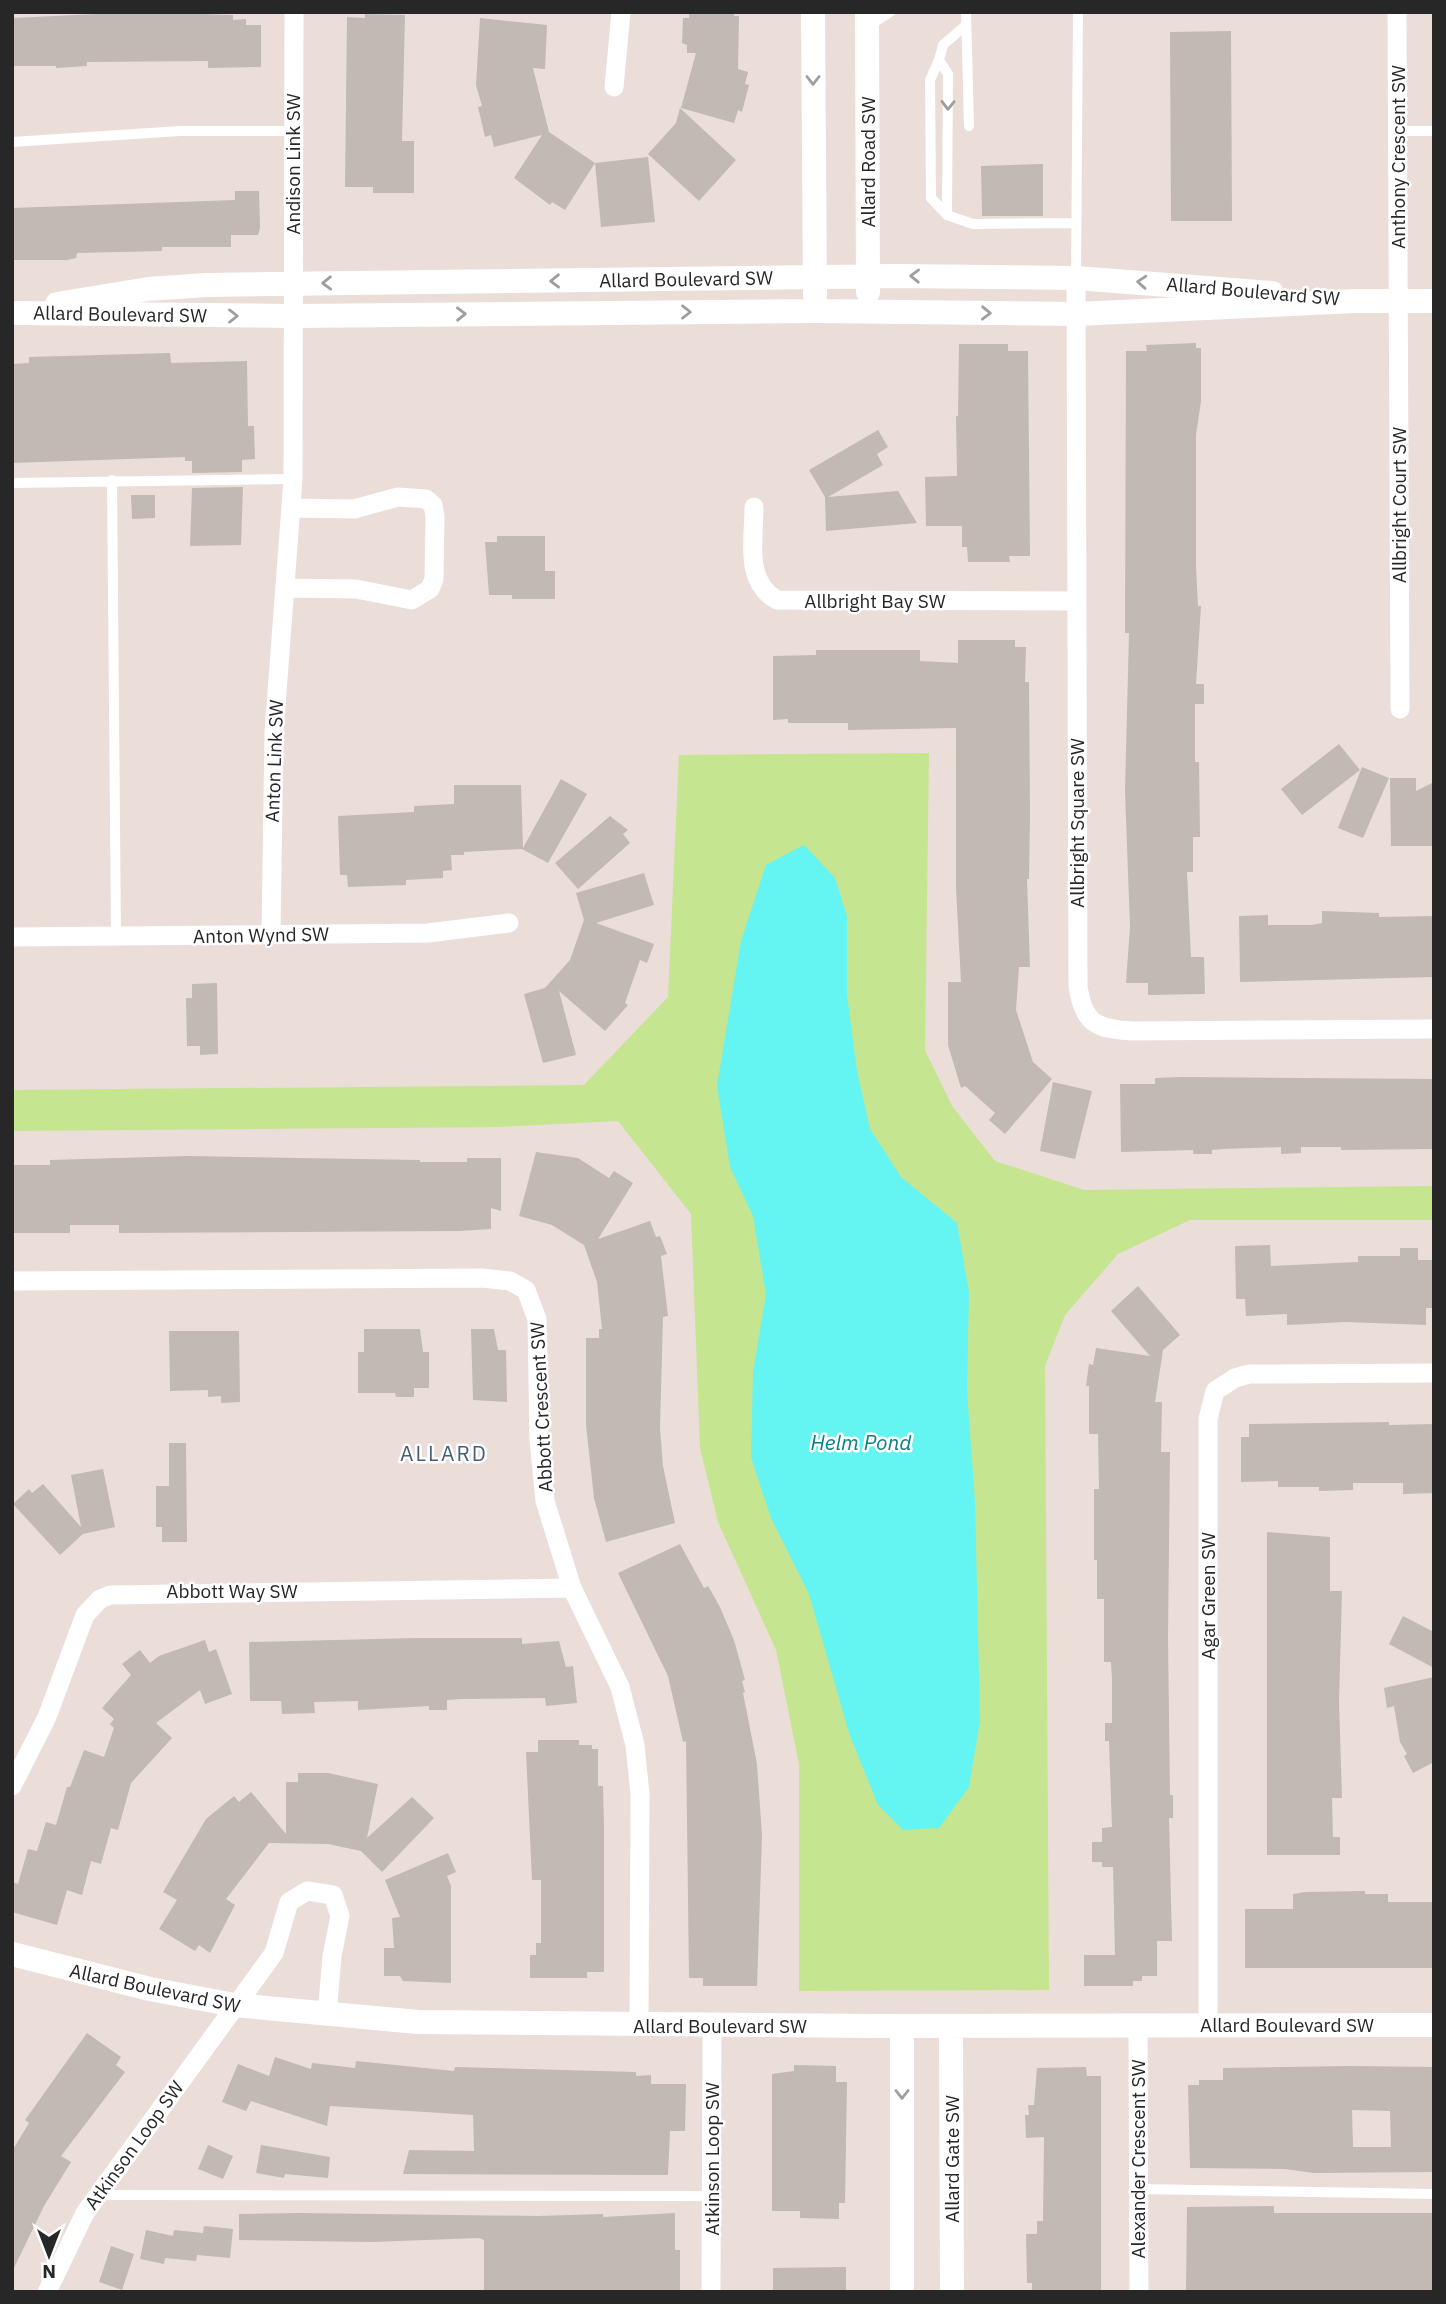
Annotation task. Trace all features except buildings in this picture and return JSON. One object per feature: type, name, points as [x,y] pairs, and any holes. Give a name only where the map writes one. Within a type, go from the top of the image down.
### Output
[{"type":"street","name":"Andison Link SW","points":[[293,316],[294,12]]},
{"type":"street","points":[[614,87],[621,12]]},
{"type":"street","points":[[813,12],[815,311]]},
{"type":"street","name":"Anthony Crescent SW","points":[[1397,12],[1398,301]]},
{"type":"street","name":"Allard Road SW","points":[[867,20],[868,312]]},
{"type":"street","name":"Allard Boulevard SW","points":[[15,314],[86,298],[148,289],[293,283],[868,277],[1076,278],[1356,301]]},
{"type":"street","name":"Allbright Square SW","points":[[1076,278],[1078,986],[1083,1011],[1091,1022],[1132,1031],[1434,1030]]},
{"type":"street","name":"Allard Boulevard SW","points":[[15,314],[293,316],[815,311],[1076,314],[1356,301],[1434,301]]},
{"type":"street","name":"Allbright Court SW","points":[[1398,301],[1400,709]]},
{"type":"street","name":"Anton Link SW","points":[[271,935],[274,732],[292,508],[293,316]]},
{"type":"street","points":[[285,588],[356,589],[412,600],[430,589],[434,579],[435,516],[433,505],[426,499],[412,496],[354,509],[292,508]]},
{"type":"street","name":"Allbright Bay SW","points":[[754,507],[754,572],[762,591],[777,600],[1077,601]]},
{"type":"street","name":"Anton Wynd SW","points":[[12,937],[428,933],[509,923]]},
{"type":"street","name":"Abbott Crescent SW","points":[[12,1281],[482,1278],[518,1284],[531,1296],[536,1308],[541,1472],[553,1531],[572,1588],[620,1687],[635,1745],[640,1794],[639,2025]]},
{"type":"street","name":"Agar Green SW","points":[[1208,2025],[1210,1402],[1219,1388],[1235,1378],[1249,1374],[1434,1373]]},
{"type":"street","name":"Abbott Way SW","points":[[12,1786],[47,1717],[85,1615],[100,1599],[110,1595],[572,1588]]},
{"type":"street","name":"Atkinson Loop SW","points":[[47,2292],[75,2230],[97,2195],[274,1953],[289,1902],[298,1894],[321,1891],[333,1895],[341,1916],[332,1956],[327,2015]]},
{"type":"street","name":"Allard Boulevard SW","points":[[12,1955],[150,1990],[234,2005],[327,2015],[478,2024],[1434,2025]]},
{"type":"street","name":"Atkinson Loop SW","points":[[712,2026],[712,2292]]},
{"type":"street","points":[[901,2026],[902,2292]]},
{"type":"street","name":"Allard Gate SW","points":[[951,2026],[952,2292]]},
{"type":"street","name":"Alexander Crescent SW","points":[[1138,2026],[1139,2292]]},
{"type":"lane","points":[[867,20],[890,12]]},
{"type":"lane","points":[[966,12],[969,125]]},
{"type":"lane","points":[[1076,278],[1078,12]]},
{"type":"lane","points":[[965,26],[943,45],[930,80],[931,198],[947,215],[973,224],[1075,223]]},
{"type":"lane","points":[[939,60],[948,74],[947,215]]},
{"type":"lane","points":[[12,142],[180,131],[293,131]]},
{"type":"lane","points":[[1399,131],[1434,131]]},
{"type":"lane","points":[[12,483],[293,479]]},
{"type":"lane","points":[[112,480],[116,936]]},
{"type":"lane","points":[[1138,2189],[1434,2194]]},
{"type":"lane","points":[[97,2195],[712,2196]]},
{"type":"green space","points":[[929,753],[925,1050],[952,1106],[995,1161],[1084,1190],[1434,1186],[1434,1220],[1190,1220],[1118,1254],[1065,1315],[1045,1366],[1049,1990],[799,1991],[799,1764],[776,1650],[718,1522],[700,1448],[691,1214],[618,1121],[499,1127],[12,1131],[12,1090],[584,1085],[668,997],[679,755]]},
{"type":"water","name":"Helm Pond","points":[[804,845],[835,878],[847,916],[847,994],[857,1071],[870,1129],[901,1177],[957,1223],[969,1292],[967,1391],[975,1502],[980,1721],[969,1787],[939,1828],[903,1830],[878,1805],[850,1736],[809,1594],[771,1518],[751,1457],[753,1373],[766,1294],[753,1216],[730,1167],[717,1086],[741,941],[766,865]]},
{"type":"district","name":"ALLARD","points":[[444,1453]]}]
